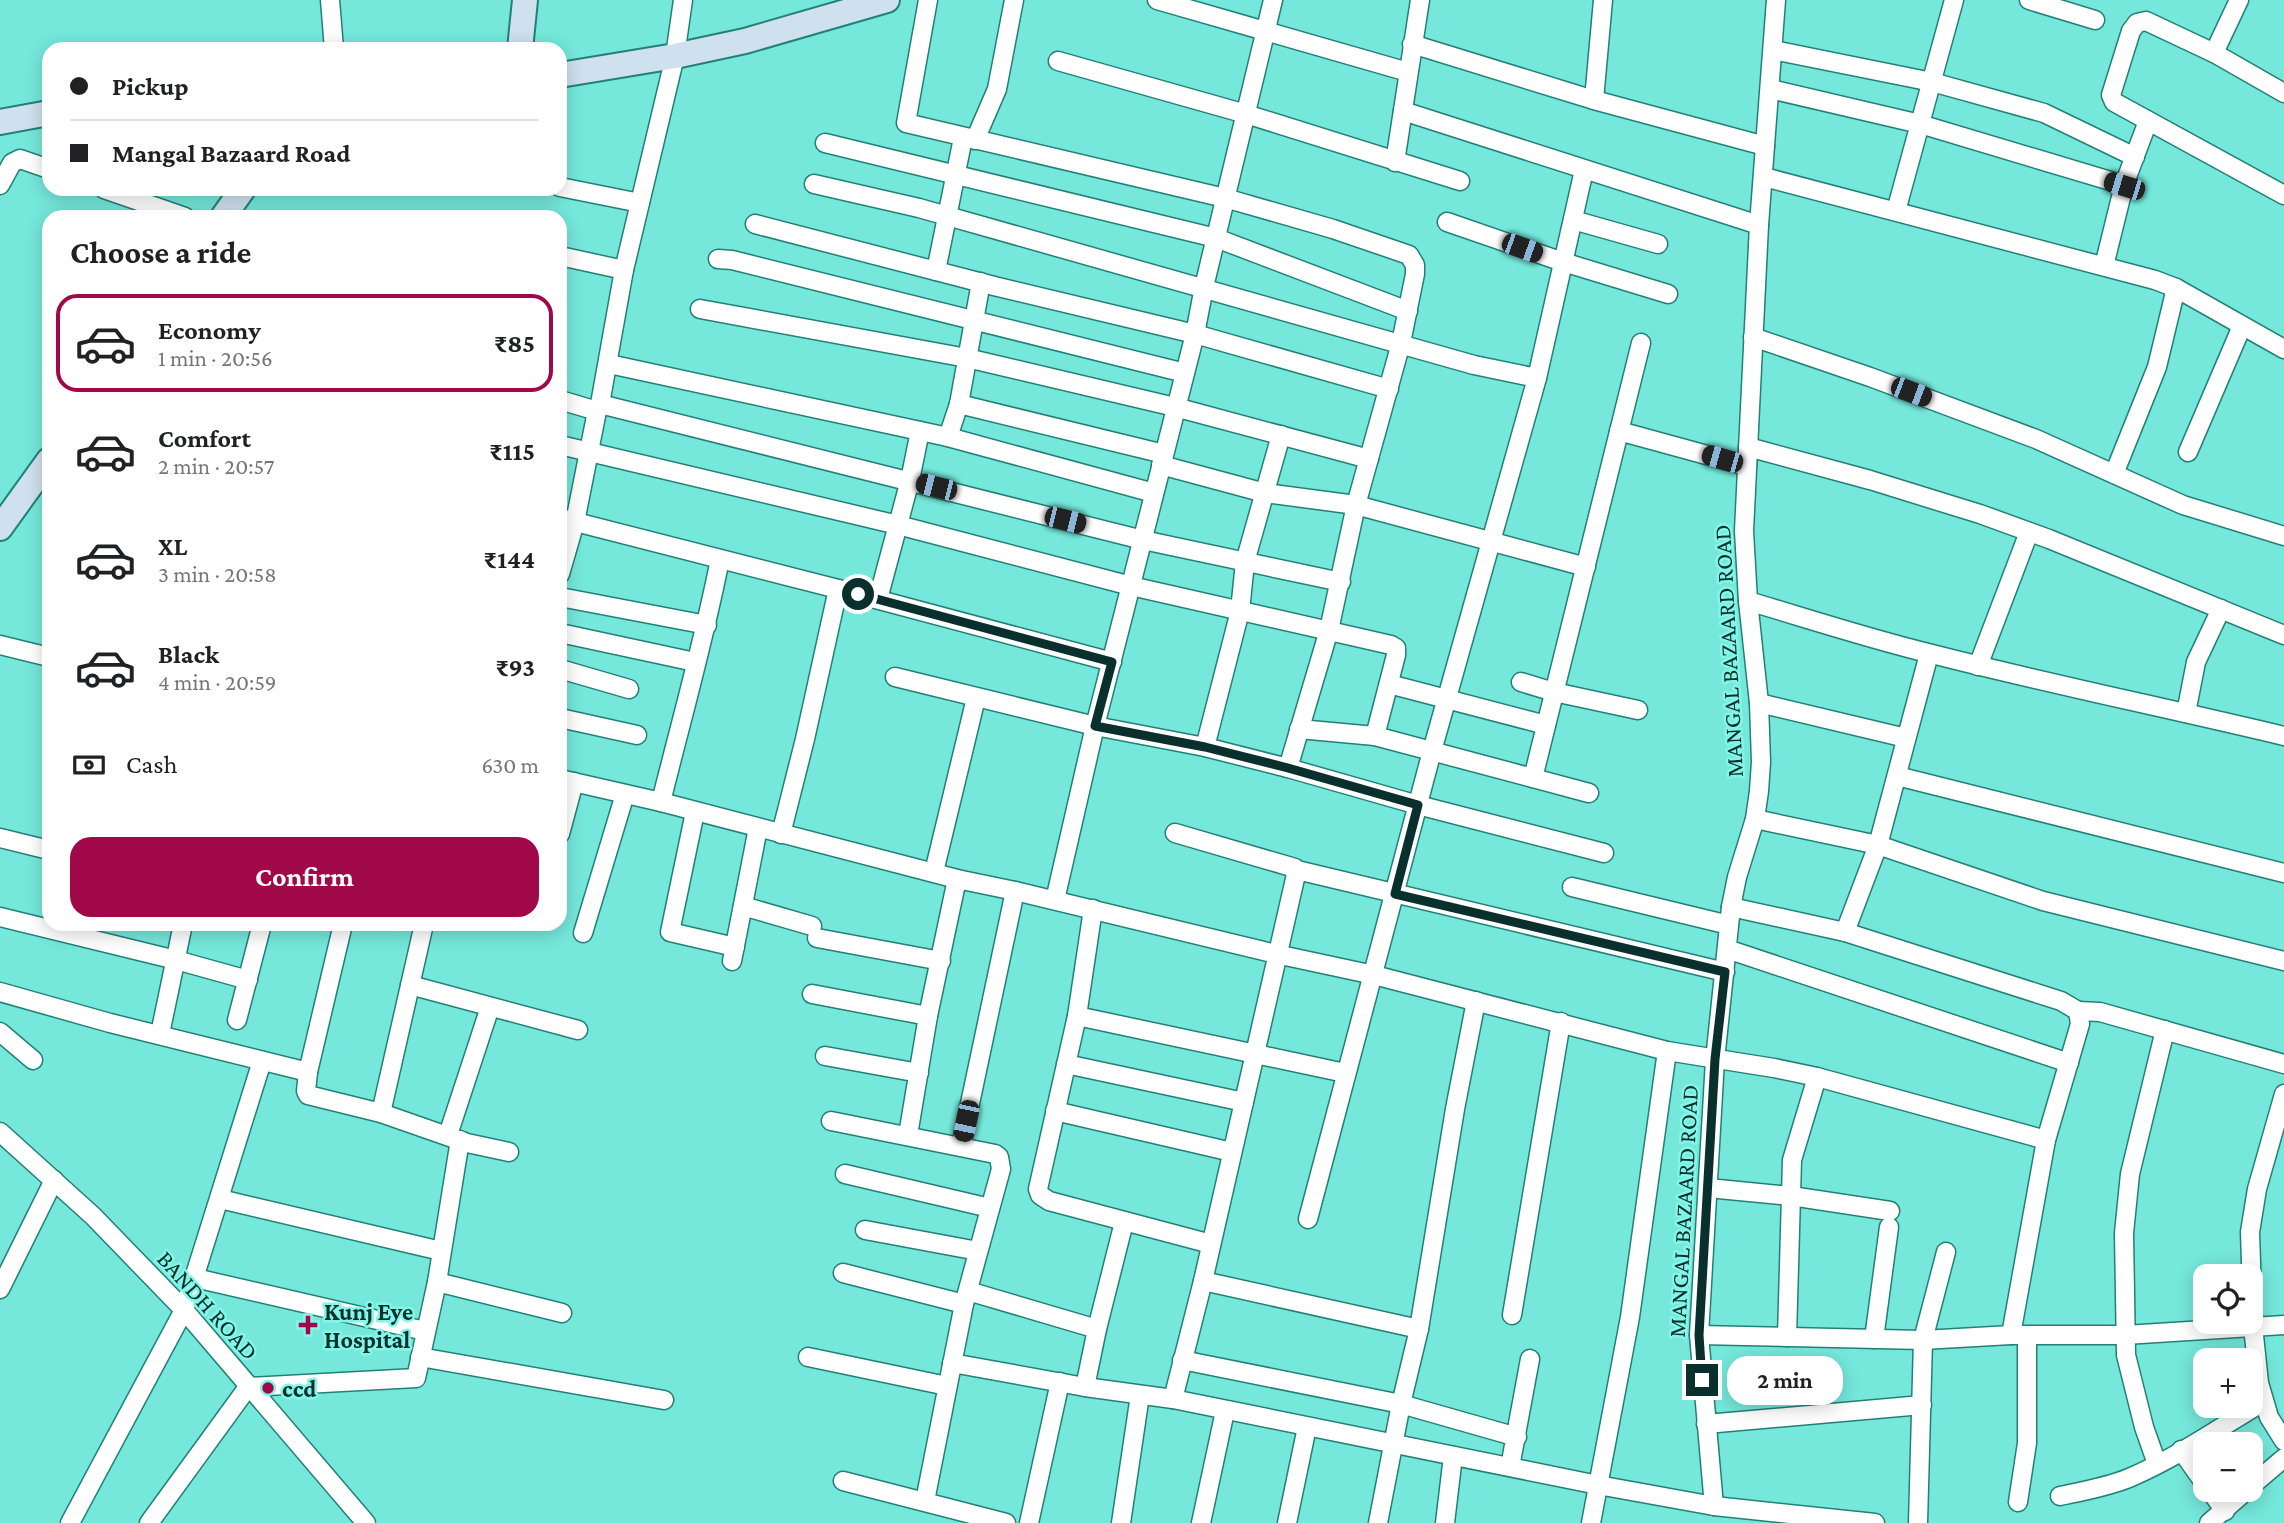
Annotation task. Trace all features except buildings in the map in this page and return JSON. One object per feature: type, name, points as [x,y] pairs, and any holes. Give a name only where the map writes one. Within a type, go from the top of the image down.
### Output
[{"type":"street","points":[[330,0],[333,42]]},
{"type":"street","points":[[521,42],[525,0]]},
{"type":"street","points":[[683,0],[675,56],[624,270],[609,364],[568,520],[1112,662]]},
{"type":"street","points":[[567,74],[675,56],[760,37],[887,0]]},
{"type":"street","points":[[928,0],[906,123],[1225,198],[1409,255],[1415,265],[1401,343],[1356,505],[1329,630],[1288,768]]},
{"type":"street","points":[[936,271],[955,174],[969,139],[997,89],[1014,0]]},
{"type":"street","points":[[1157,0],[1408,72]]},
{"type":"street","points":[[1055,900],[1095,726],[1195,334],[1273,0]]},
{"type":"street","points":[[1395,162],[1420,0]]},
{"type":"street","points":[[1594,100],[1603,0]]},
{"type":"street","name":"MANGAL BAZAARD ROAD","points":[[1714,1506],[1699,1335],[1715,1059],[1729,925],[1737,877],[1755,819],[1760,772],[1759,704],[1744,531],[1759,225],[1776,0]]},
{"type":"street","points":[[1896,211],[1954,0]]},
{"type":"street","points":[[2029,0],[2095,20]]},
{"type":"street","points":[[2214,53],[2239,0]]},
{"type":"street","points":[[2284,93],[2214,53],[2150,21],[2137,23],[2128,38],[2110,95],[2114,102],[2284,195]]},
{"type":"street","points":[[1412,44],[1594,100],[1765,146]]},
{"type":"street","points":[[1773,50],[1931,82],[2043,113],[2134,157]]},
{"type":"street","points":[[1058,61],[1246,114],[1460,181]]},
{"type":"street","points":[[1770,89],[1920,124],[2124,186]]},
{"type":"street","points":[[1403,111],[1759,225]]},
{"type":"street","points":[[0,122],[42,114]]},
{"type":"street","points":[[2104,266],[2124,186],[2148,121]]},
{"type":"street","points":[[825,144],[1216,238],[1408,311]]},
{"type":"street","points":[[0,185],[12,163],[20,159],[42,167]]},
{"type":"street","points":[[1308,1219],[1432,751],[1537,378],[1584,170]]},
{"type":"street","points":[[1764,177],[2104,266],[2176,288],[2284,349]]},
{"type":"street","points":[[814,184],[946,215],[1474,365],[1537,378]]},
{"type":"street","points":[[567,188],[640,203]]},
{"type":"street","points":[[124,196],[164,210]]},
{"type":"street","points":[[1573,220],[1658,244]]},
{"type":"street","points":[[1447,222],[1563,262],[1668,293]]},
{"type":"street","points":[[755,224],[1195,334],[1389,388]]},
{"type":"street","points":[[567,258],[624,270]]},
{"type":"street","points":[[718,259],[732,260],[1185,373]]},
{"type":"street","points":[[948,437],[959,404],[981,282]]},
{"type":"street","points":[[2115,474],[2157,366],[2176,288]]},
{"type":"street","points":[[700,309],[967,358],[1175,407],[1369,458]]},
{"type":"street","points":[[2188,452],[2242,326]]},
{"type":"street","points":[[1753,337],[2012,430],[2183,505],[2284,536]]},
{"type":"street","points":[[1532,778],[1641,343]]},
{"type":"street","points":[[609,364],[948,437],[1154,493]]},
{"type":"street","points":[[567,401],[910,480],[1143,540],[1340,582]]},
{"type":"street","points":[[959,404],[1163,460],[1265,493],[1356,505],[1586,567]]},
{"type":"street","points":[[1619,430],[1747,466]]},
{"type":"street","points":[[878,599],[910,480],[920,431]]},
{"type":"street","points":[[1205,747],[1240,611],[1245,562],[1281,435]]},
{"type":"street","points":[[567,447],[898,525],[1131,586],[1391,645],[1396,648],[1396,655],[1375,736]]},
{"type":"street","points":[[1748,447],[1870,480],[1980,514],[2284,635]]},
{"type":"street","points":[[0,528],[8,503],[42,474]]},
{"type":"street","points":[[1978,666],[2029,532]]},
{"type":"street","points":[[661,802],[695,662],[707,625],[720,559]]},
{"type":"street","points":[[781,834],[838,589]]},
{"type":"street","points":[[567,598],[707,625]]},
{"type":"street","points":[[1748,601],[1929,654],[2284,736]]},
{"type":"street","points":[[2186,713],[2196,662],[2221,610]]},
{"type":"street","points":[[567,635],[695,662]]},
{"type":"street","points":[[0,645],[42,655]]},
{"type":"street","points":[[1845,932],[1878,845],[1929,654]]},
{"type":"street","points":[[567,671],[629,689]]},
{"type":"street","points":[[895,677],[1095,726],[1205,747],[1604,853]]},
{"type":"street","points":[[1521,682],[1638,710]]},
{"type":"street","points":[[1389,684],[1546,725]]},
{"type":"street","points":[[934,873],[976,698]]},
{"type":"street","points":[[1759,704],[1906,738]]},
{"type":"street","points":[[567,720],[638,735]]},
{"type":"street","points":[[1299,729],[1375,736],[1589,793]]},
{"type":"street","points":[[1897,776],[2284,873]]},
{"type":"street","points":[[567,780],[957,879],[1374,975],[1667,1052],[1817,1077],[2046,1140]]},
{"type":"street","points":[[583,933],[625,794]]},
{"type":"street","points":[[695,811],[670,932],[733,954],[758,828]]},
{"type":"street","points":[[1755,819],[1878,845],[2043,901],[2284,961]]},
{"type":"street","points":[[1175,833],[1297,870],[1725,972]]},
{"type":"street","points":[[0,838],[42,848]]},
{"type":"street","points":[[1174,1399],[1297,870]]},
{"type":"street","points":[[908,1135],[928,1016],[957,879]]},
{"type":"street","points":[[1572,887],[1729,925]]},
{"type":"street","points":[[961,1146],[1015,891]]},
{"type":"street","points":[[743,906],[814,932],[941,961]]},
{"type":"street","points":[[1731,907],[1845,932],[2061,1002],[2078,1011],[2100,1012],[2284,1064]]},
{"type":"street","points":[[1093,909],[1077,1016],[1038,1189],[1040,1195],[1049,1201],[1211,1244]]},
{"type":"street","points":[[0,918],[42,928]]},
{"type":"street","points":[[54,931],[248,980]]},
{"type":"street","points":[[160,1034],[182,931]]},
{"type":"street","points":[[237,1020],[260,931]]},
{"type":"street","points":[[341,931],[308,1072],[306,1091],[310,1097],[381,1113],[454,1138],[509,1152]]},
{"type":"street","points":[[381,1113],[422,931]]},
{"type":"street","points":[[1727,949],[2069,1063]]},
{"type":"street","points":[[410,985],[578,1030]]},
{"type":"street","points":[[0,992],[110,1023],[308,1072]]},
{"type":"street","points":[[812,995],[928,1016]]},
{"type":"street","points":[[1378,1523],[1392,1444],[1419,1329],[1455,1109],[1476,1002]]},
{"type":"street","points":[[149,1523],[248,1387],[414,1379],[437,1282],[454,1138],[491,1007]]},
{"type":"street","points":[[2018,1502],[2027,1443],[2019,1336],[2046,1140],[2080,1024],[2078,1011]]},
{"type":"street","points":[[1077,1016],[1345,1073]]},
{"type":"street","points":[[1512,1315],[1561,1022]]},
{"type":"street","points":[[2157,1464],[2131,1377],[2125,1335],[2124,1233],[2130,1174],[2165,1030]]},
{"type":"street","points":[[0,1032],[33,1060]]},
{"type":"street","points":[[1591,1523],[1630,1317],[1667,1052]]},
{"type":"street","points":[[825,1056],[919,1073]]},
{"type":"street","points":[[70,1523],[184,1310],[262,1061]]},
{"type":"street","points":[[1066,1065],[1244,1102]]},
{"type":"street","points":[[1787,1337],[1792,1160],[1817,1077]]},
{"type":"street","points":[[2251,1264],[2252,1218],[2257,1189],[2284,1094]]},
{"type":"street","points":[[1055,1111],[1233,1152]]},
{"type":"street","points":[[831,1121],[961,1146],[999,1157],[1001,1168],[966,1297],[925,1502]]},
{"type":"street","name":"BANDH ROAD","points":[[0,1132],[102,1226],[184,1310],[366,1523]]},
{"type":"street","points":[[845,1174],[990,1208]]},
{"type":"street","points":[[0,1289],[54,1180]]},
{"type":"street","points":[[1707,1188],[1791,1196],[1890,1219],[1874,1339]]},
{"type":"street","points":[[220,1199],[441,1251]]},
{"type":"street","points":[[1085,1387],[1124,1222]]},
{"type":"street","points":[[865,1230],[978,1251]]},
{"type":"street","points":[[1917,1523],[1923,1340],[1946,1252]]},
{"type":"street","points":[[843,1273],[966,1297],[1097,1329]]},
{"type":"street","points":[[195,1278],[425,1331]]},
{"type":"street","points":[[1203,1281],[1419,1329]]},
{"type":"street","points":[[437,1282],[562,1313]]},
{"type":"street","points":[[2263,1326],[2284,1325]]},
{"type":"street","points":[[1699,1335],[1923,1340],[2125,1335],[2193,1330]]},
{"type":"street","points":[[807,1356],[947,1386]]},
{"type":"street","points":[[420,1357],[664,1400]]},
{"type":"street","points":[[1510,1466],[1530,1359]]},
{"type":"street","points":[[1182,1360],[1401,1404],[1517,1437]]},
{"type":"street","points":[[952,1363],[1085,1387],[1174,1399],[1714,1506],[1795,1519],[1875,1523]]},
{"type":"street","points":[[1029,1523],[1060,1382]]},
{"type":"street","points":[[1121,1523],[1140,1395]]},
{"type":"street","points":[[2263,1402],[2284,1441]]},
{"type":"street","points":[[1706,1424],[1922,1405]]},
{"type":"street","points":[[1201,1523],[1225,1411]]},
{"type":"street","points":[[2060,1496],[2109,1485],[2157,1464],[2236,1418]]},
{"type":"street","points":[[1287,1523],[1307,1427]]},
{"type":"street","points":[[2181,1451],[2193,1468]]},
{"type":"street","points":[[1445,1523],[1453,1456]]},
{"type":"street","points":[[2263,1476],[2284,1458]]},
{"type":"street","points":[[843,1481],[1006,1523]]},
{"type":"street","points":[[2218,1502],[2225,1511]]},
{"type":"street","points":[[2209,1523],[2234,1502]]},
{"type":"place","name":"Kunj Eye Hospital","points":[[308,1325]]},
{"type":"place","name":"ccd","points":[[268,1388]]},
{"type":"route","points":[[858,594],[1112,662],[1095,726],[1205,747],[1418,805],[1395,894],[1725,972],[1715,1059],[1699,1335],[1702,1380]]}]
